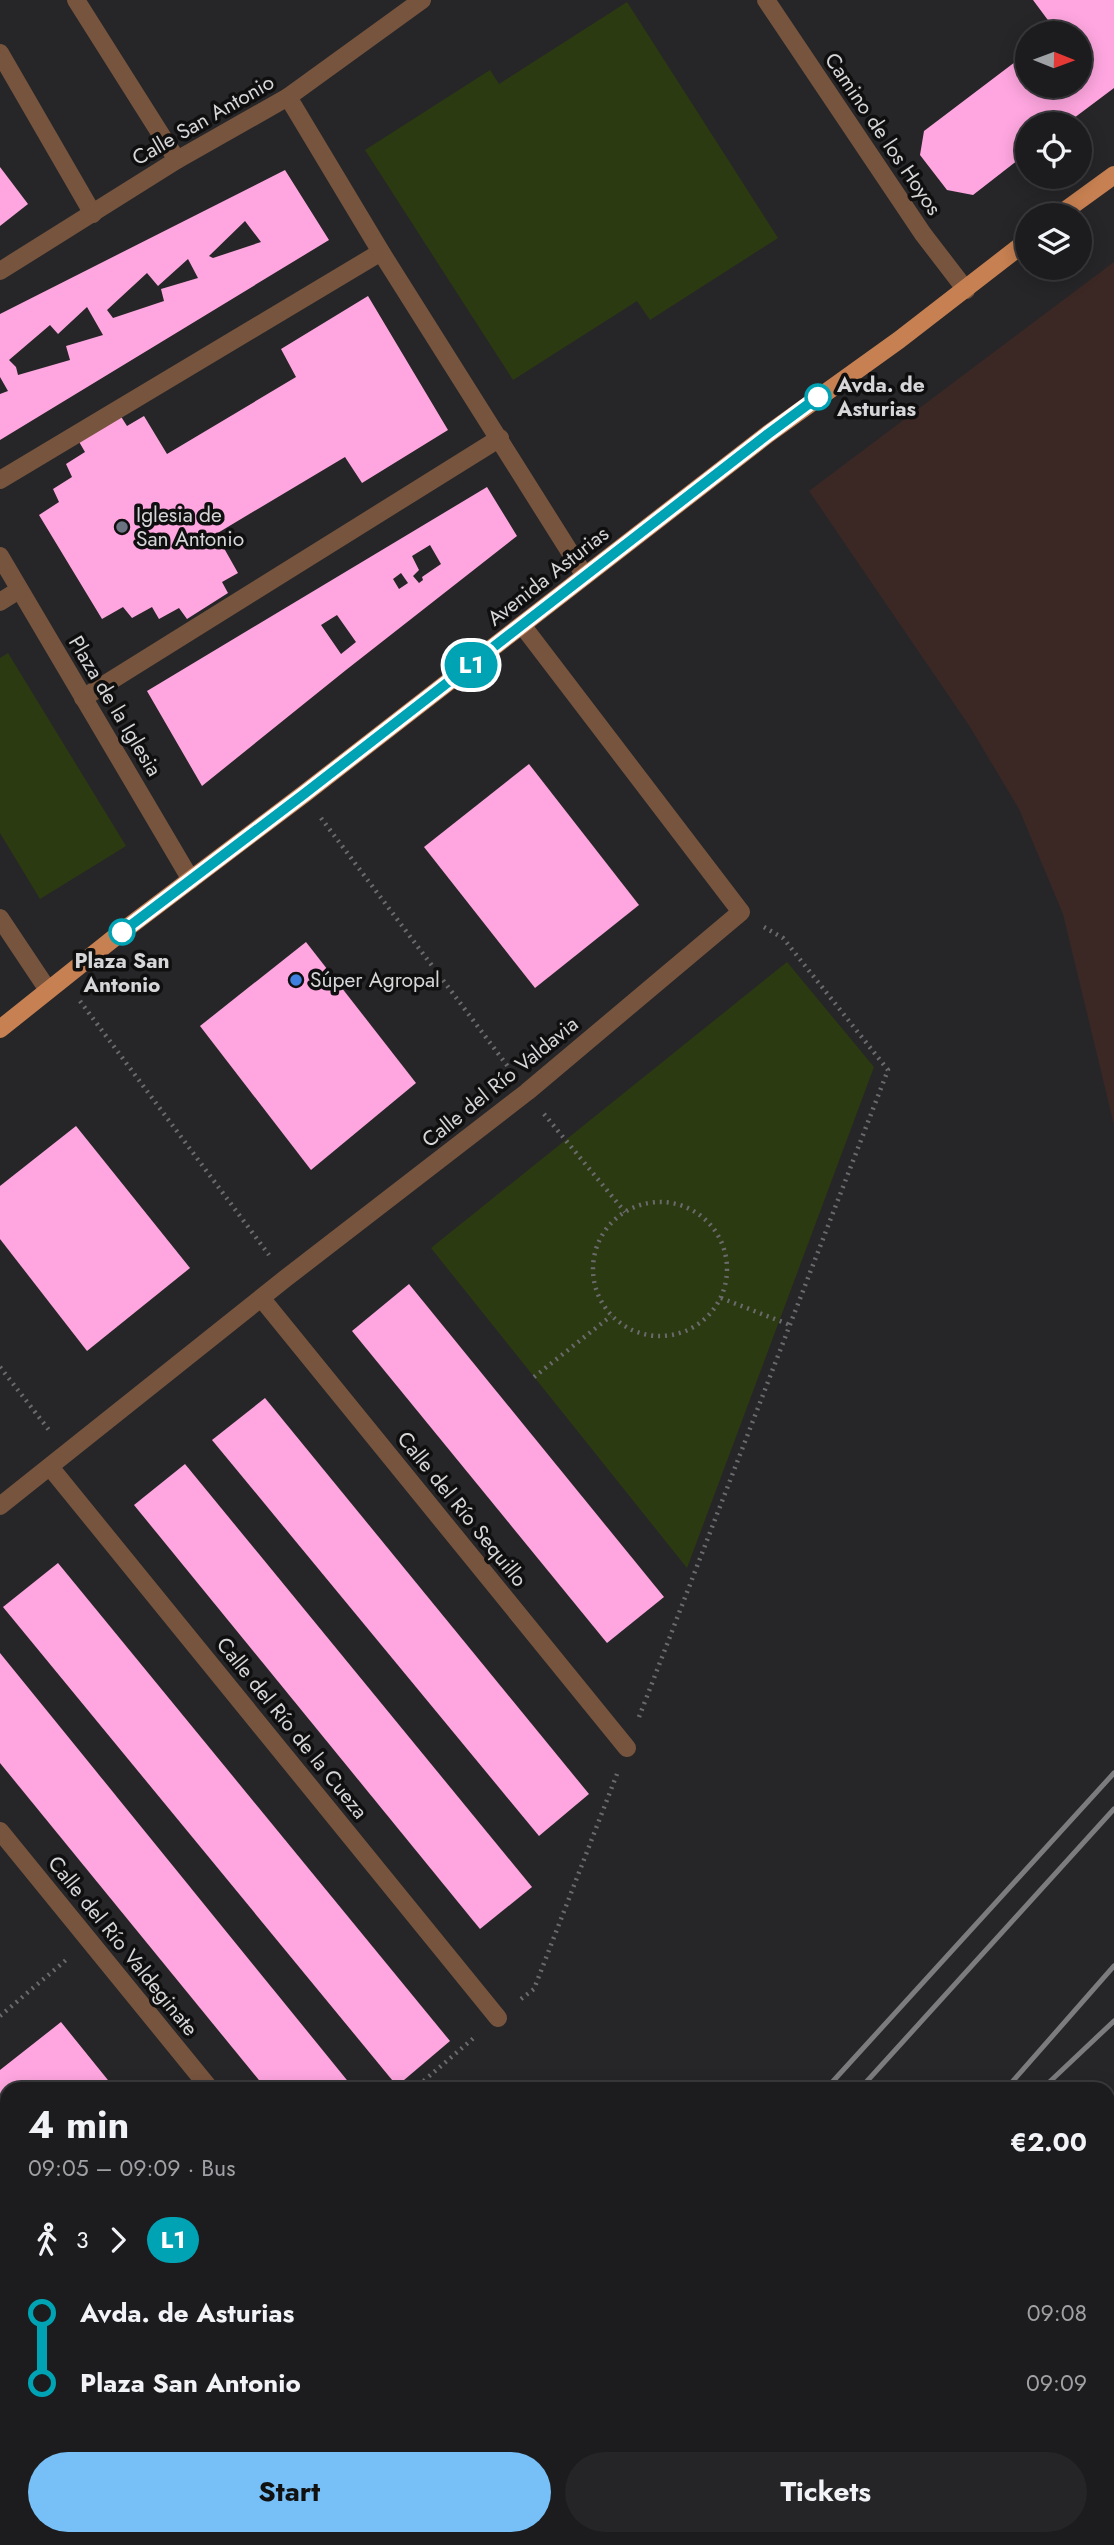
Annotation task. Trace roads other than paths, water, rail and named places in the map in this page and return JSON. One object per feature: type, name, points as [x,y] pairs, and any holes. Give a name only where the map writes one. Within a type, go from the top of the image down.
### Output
[{"type":"main road","points":[[1076,203],[1114,175]]},
{"type":"main road","name":"Avenida Asturias","points":[[0,1029],[768,434],[966,290],[1015,251]]},
{"type":"street","points":[[76,0],[177,160]]},
{"type":"street","name":"Calle San Antonio","points":[[0,271],[177,160],[288,97],[422,0]]},
{"type":"street","name":"Camino de los Hoyos","points":[[766,0],[923,234],[966,290]]},
{"type":"street","points":[[2,61],[93,214]]},
{"type":"street","points":[[288,97],[381,252],[585,576]]},
{"type":"street","points":[[0,480],[381,252]]},
{"type":"street","points":[[83,698],[500,438]]},
{"type":"street","name":"Plaza de la Iglesia","points":[[0,556],[191,880]]},
{"type":"street","points":[[0,602],[19,590]]},
{"type":"street","name":"Calle del Río Valdavia","points":[[0,1506],[286,1278],[527,1093],[741,912],[522,625]]},
{"type":"street","points":[[0,918],[48,990]]},
{"type":"street","name":"Calle del Río Sequillo","points":[[262,1299],[627,1748]]},
{"type":"street","name":"Calle del Río de la Cueza","points":[[50,1467],[498,2018]]},
{"type":"street","name":"Calle del Río Valdeginate","points":[[0,1831],[204,2082]]},
{"type":"railway","points":[[832,2082],[1114,1773]]},
{"type":"railway","points":[[866,2082],[1114,1809]]},
{"type":"railway","points":[[1012,2082],[1114,1966]]},
{"type":"railway","points":[[1049,2082],[1114,2021]]},
{"type":"place","name":"Avda. de Asturias","points":[[818,397]]},
{"type":"place","name":"Iglesia de San Antonio","points":[[122,527]]},
{"type":"place","name":"Plaza San Antonio","points":[[122,932]]},
{"type":"place","name":"Súper Agropal","points":[[296,980]]}]
